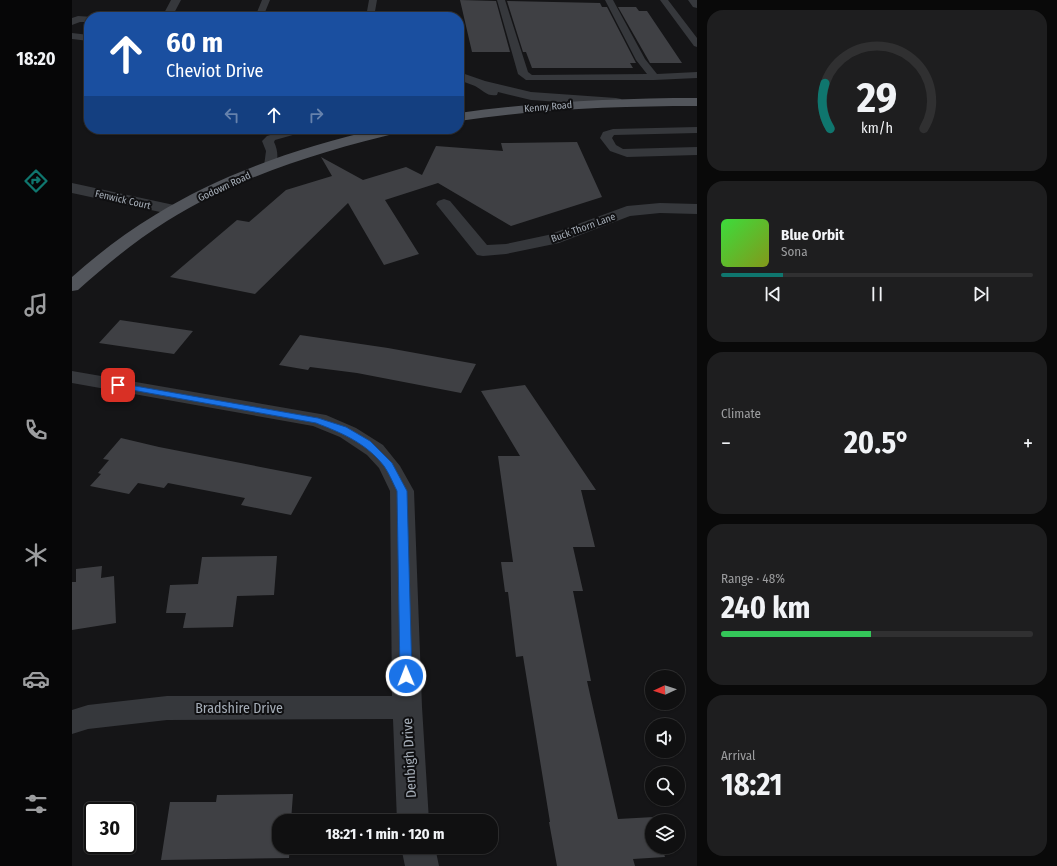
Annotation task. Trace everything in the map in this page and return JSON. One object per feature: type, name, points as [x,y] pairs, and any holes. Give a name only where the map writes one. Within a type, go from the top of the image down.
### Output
[{"type":"main road","name":"Kenny Road","points":[[513,109],[625,102],[697,102]]},
{"type":"main road","points":[[464,116],[513,109]]},
{"type":"main road","name":"Godown Road","points":[[72,286],[110,253],[174,210],[217,188],[270,166],[310,152],[377,134]]},
{"type":"street","points":[[170,12],[176,0]]},
{"type":"street","points":[[72,36],[84,37]]},
{"type":"street","name":"Kenny Road","points":[[464,78],[481,84],[531,96],[625,102]]},
{"type":"street","name":"Kenny Road","points":[[481,84],[513,109]]},
{"type":"street","points":[[464,87],[496,111]]},
{"type":"street","name":"Fenwick Court","points":[[72,188],[174,210]]},
{"type":"street","name":"Buck Thorn Lane","points":[[444,204],[482,251],[506,249],[553,239],[627,211],[660,208],[697,209]]},
{"type":"street","name":"Denbigh Drive","points":[[72,377],[318,420],[342,429],[366,443],[388,466],[402,491],[407,707],[413,814]]},
{"type":"street","name":"Bradshire Drive","points":[[72,722],[88,717],[167,708],[407,707]]},
{"type":"street","points":[[419,854],[422,866]]},
{"type":"lane","points":[[261,12],[266,0]]},
{"type":"lane","points":[[371,12],[373,0]]},
{"type":"lane","points":[[501,0],[523,74],[530,78],[654,77],[697,75]]},
{"type":"lane","points":[[609,0],[641,60],[654,77]]},
{"type":"lane","points":[[664,0],[697,44]]},
{"type":"lane","points":[[697,130],[614,132],[607,134],[606,138],[611,148],[617,152],[697,151]]},
{"type":"lane","points":[[270,166],[272,151],[268,141],[271,138],[286,134]]},
{"type":"building","points":[[460,0],[496,1],[510,52],[472,52]]},
{"type":"building","points":[[507,1],[600,3],[602,7],[607,7],[636,63],[630,63],[633,68],[532,68],[526,52],[523,52]]},
{"type":"building","points":[[618,7],[636,7],[639,11],[647,11],[682,63],[650,63]]},
{"type":"building","points":[[577,142],[602,197],[511,226],[438,183],[385,200],[419,254],[384,265],[348,203],[255,294],[170,277],[237,220],[249,222],[286,190],[332,176],[321,157],[363,180],[406,167],[422,175],[436,146],[503,151],[501,143]]},
{"type":"building","points":[[120,320],[193,331],[174,354],[99,343]]},
{"type":"building","points":[[300,335],[388,348],[476,364],[461,393],[357,373],[310,367],[308,370],[279,365]]},
{"type":"building","points":[[525,385],[596,490],[581,490],[595,547],[573,547],[583,591],[573,591],[591,681],[587,681],[618,819],[645,818],[645,854],[664,854],[665,857],[633,859],[635,866],[557,866],[523,656],[516,657],[508,592],[505,592],[501,562],[513,562],[498,456],[520,456],[481,391]]},
{"type":"building","points":[[121,438],[159,447],[312,477],[291,515],[241,505],[245,498],[168,483],[164,488],[138,483],[129,494],[90,486],[101,474],[98,473],[109,460],[103,459]]},
{"type":"building","points":[[277,556],[274,595],[237,596],[233,627],[183,628],[186,613],[166,613],[170,585],[198,584],[202,557]]},
{"type":"building","points":[[102,566],[101,578],[114,576],[116,623],[72,630],[72,582],[76,582],[76,569]]},
{"type":"building","points":[[293,794],[292,814],[272,814],[272,854],[289,854],[289,858],[161,860],[170,802],[216,802],[217,795]]},
{"type":"route","points":[[118,385],[318,420],[342,429],[366,443],[388,466],[402,491],[406,676]]}]
